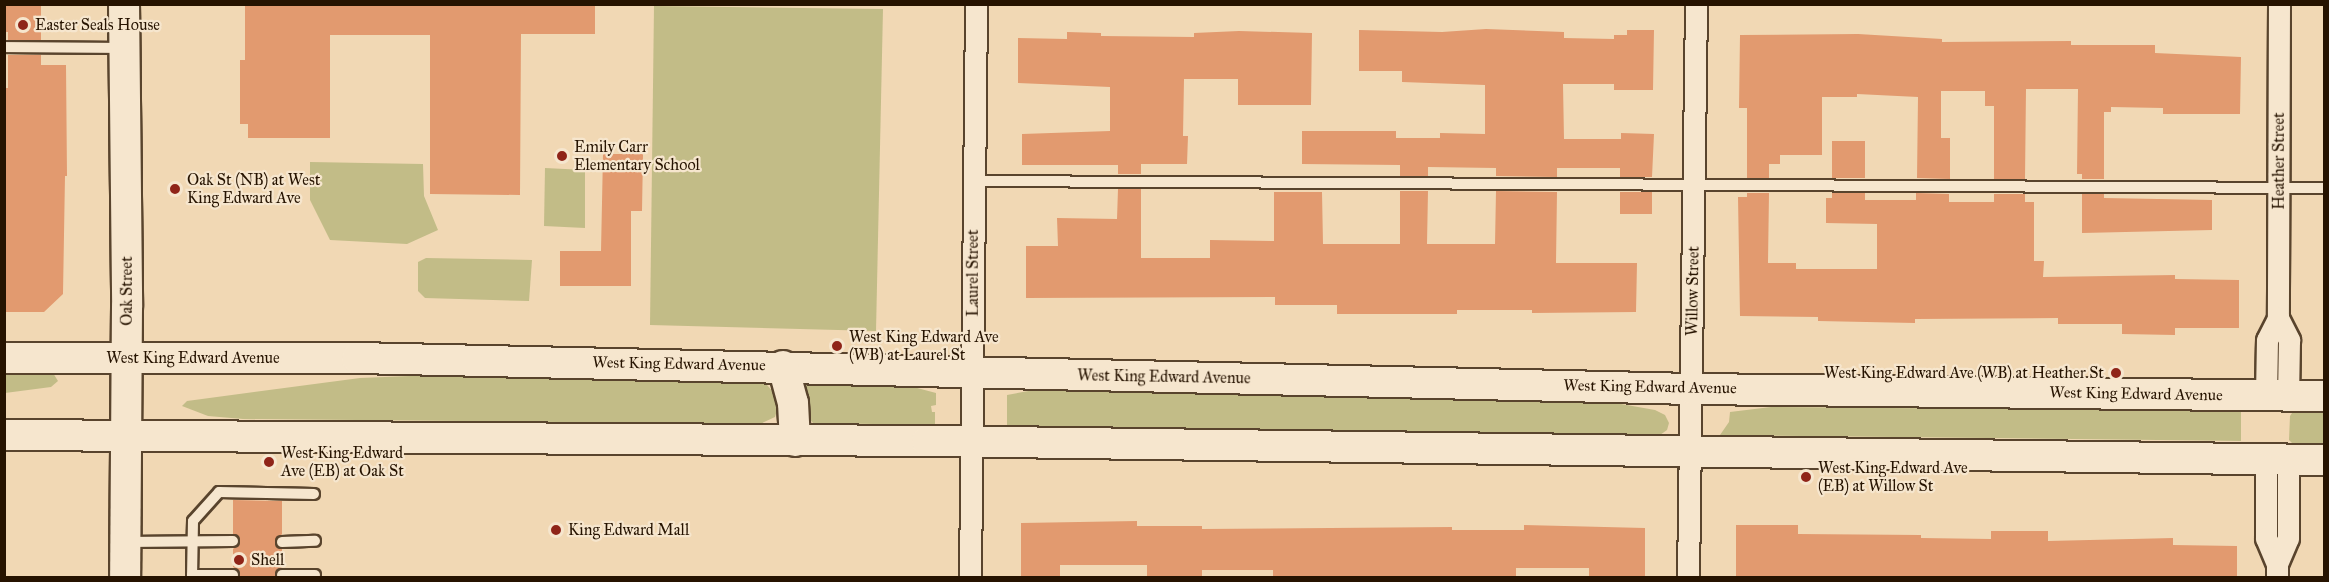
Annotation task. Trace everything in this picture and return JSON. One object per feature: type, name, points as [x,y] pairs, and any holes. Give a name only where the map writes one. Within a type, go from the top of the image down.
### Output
[{"type":"main road","name":"Oak Street","points":[[124,4],[127,357],[125,578]]},
{"type":"main road","name":"West King Edward Avenue","points":[[4,358],[357,358],[783,366],[972,373],[1691,389],[2325,396]]},
{"type":"main road","points":[[783,366],[793,403],[795,441]]},
{"type":"main road","points":[[4,435],[972,442],[2325,460]]},
{"type":"street","name":"Laurel Street","points":[[970,578],[976,4]]},
{"type":"street","name":"Willow Street","points":[[1688,578],[1696,4]]},
{"type":"street","name":"Heather Street","points":[[2277,396],[2289,340],[2278,318],[2279,4]]},
{"type":"street","points":[[2277,459],[2288,538],[2277,571]]},
{"type":"lane","points":[[4,47],[125,48]]},
{"type":"lane","points":[[973,181],[2325,188]]},
{"type":"lane","points":[[233,575],[192,576],[193,521],[219,492],[314,495]]},
{"type":"lane","points":[[282,542],[315,541]]},
{"type":"lane","points":[[126,542],[233,542]]},
{"type":"lane","points":[[282,575],[315,574]]},
{"type":"shaded area","points":[[654,6],[883,9],[876,331],[650,325]]},
{"type":"shaded area","points":[[310,162],[423,164],[424,196],[438,230],[407,244],[330,240],[310,200]]},
{"type":"shaded area","points":[[545,168],[585,170],[585,228],[544,226]]},
{"type":"shaded area","points":[[426,258],[532,260],[529,301],[425,298],[418,291],[418,262]]},
{"type":"shaded area","points":[[4,372],[53,373],[58,381],[51,387],[5,393]]},
{"type":"shaded area","points":[[484,373],[757,382],[767,385],[780,400],[775,417],[760,424],[243,419],[208,416],[182,406],[187,401],[360,378]]},
{"type":"shaded area","points":[[802,383],[902,384],[936,393],[936,405],[931,406],[932,412],[935,412],[935,425],[813,423],[809,418]]},
{"type":"shaded area","points":[[1045,388],[1621,404],[1655,410],[1665,415],[1669,423],[1667,430],[1660,435],[1007,426],[1007,395]]},
{"type":"shaded area","points":[[1771,407],[2241,411],[2241,441],[1720,435],[1729,422],[1730,412]]},
{"type":"shaded area","points":[[2292,413],[2324,413],[2324,443],[2292,443],[2289,440]]},
{"type":"building","name":"Easter Seals House","points":[[4,4],[41,4],[41,40],[8,40],[8,32],[4,32]]},
{"type":"building","points":[[245,4],[595,4],[595,34],[521,34],[520,195],[430,194],[430,35],[330,35],[330,138],[248,138],[248,124],[240,124],[240,60],[245,60]]},
{"type":"building","points":[[1486,29],[1564,32],[1564,38],[1614,39],[1614,35],[1627,35],[1627,30],[1654,30],[1653,90],[1614,90],[1614,84],[1563,84],[1564,139],[1621,139],[1621,133],[1654,134],[1652,177],[1620,177],[1620,168],[1557,168],[1557,177],[1496,176],[1496,168],[1428,167],[1428,176],[1400,176],[1400,165],[1302,164],[1302,131],[1396,131],[1396,138],[1440,138],[1440,133],[1485,134],[1485,85],[1402,82],[1402,71],[1359,71],[1359,30],[1442,32]]},
{"type":"building","points":[[1239,31],[1312,33],[1311,105],[1238,105],[1238,79],[1184,79],[1183,136],[1188,136],[1187,164],[1141,164],[1141,174],[1118,174],[1118,165],[1022,165],[1022,134],[1110,131],[1110,87],[1018,83],[1018,38],[1067,39],[1067,32],[1101,33],[1101,36],[1194,37],[1194,33]]},
{"type":"building","points":[[1858,34],[1942,39],[1942,42],[2071,41],[2071,45],[2155,45],[2155,53],[2241,57],[2240,114],[2163,114],[2163,108],[2111,107],[2111,112],[2104,112],[2104,179],[2082,179],[2082,174],[2077,174],[2078,89],[2026,89],[2025,179],[1994,179],[1994,106],[1985,106],[1985,91],[1941,91],[1941,138],[1950,138],[1950,179],[1917,178],[1918,97],[1857,94],[1857,97],[1822,97],[1822,155],[1780,155],[1780,164],[1769,164],[1769,178],[1747,178],[1747,108],[1739,108],[1740,35]]},
{"type":"building","points":[[8,55],[41,55],[41,65],[66,65],[67,176],[65,176],[63,294],[44,312],[4,312],[4,88],[8,88]]},
{"type":"building","points":[[1832,141],[1865,141],[1865,178],[1832,178]]},
{"type":"building","points":[[603,154],[643,154],[642,211],[631,211],[631,286],[560,286],[560,251],[601,251]]},
{"type":"building","points":[[1118,189],[1141,189],[1141,258],[1210,258],[1210,240],[1274,241],[1274,192],[1322,192],[1323,244],[1400,244],[1400,191],[1428,191],[1427,244],[1495,244],[1496,191],[1557,192],[1556,263],[1637,263],[1636,312],[1532,313],[1532,310],[1457,310],[1457,314],[1337,314],[1337,305],[1275,305],[1275,297],[1026,298],[1026,246],[1058,246],[1057,218],[1117,219]]},
{"type":"building","points":[[1620,192],[1652,192],[1652,214],[1620,214]]},
{"type":"building","points":[[1747,193],[1769,193],[1768,263],[1796,263],[1796,269],[1877,269],[1877,224],[1826,223],[1826,198],[1832,198],[1832,193],[1865,193],[1865,200],[1916,200],[1916,193],[1949,194],[1949,202],[1994,202],[1994,194],[2025,194],[2025,202],[2034,202],[2034,261],[2044,261],[2043,277],[2175,275],[2175,279],[2239,280],[2239,328],[2175,328],[2175,335],[2122,334],[2122,324],[2058,324],[2058,318],[1915,319],[1915,323],[1818,321],[1818,317],[1740,316],[1738,197],[1747,197]]},
{"type":"building","points":[[2082,194],[2104,194],[2104,198],[2212,200],[2212,230],[2082,233]]},
{"type":"building","points":[[233,500],[282,501],[282,534],[275,542],[276,546],[282,549],[282,567],[276,571],[275,578],[240,578],[239,571],[233,567],[233,549],[240,542],[239,537],[233,534]]},
{"type":"building","points":[[1137,521],[1137,526],[1202,526],[1202,529],[1452,527],[1452,530],[1524,530],[1524,525],[1645,528],[1645,578],[1589,578],[1589,568],[1516,568],[1516,578],[1273,578],[1273,570],[1202,570],[1202,578],[1147,578],[1147,565],[1060,565],[1060,578],[1021,578],[1021,523]]},
{"type":"building","points":[[1736,525],[1798,525],[1798,534],[1921,535],[1921,538],[1991,539],[1991,531],[2048,531],[2048,541],[2173,538],[2173,545],[2237,546],[2237,578],[1736,578]]},
{"type":"place","name":"Easter Seals House","points":[[23,25]]},
{"type":"place","name":"Emily Carr Elementary School","points":[[562,156]]},
{"type":"place","name":"Oak St (NB) at West King Edward Ave","points":[[175,189]]},
{"type":"place","name":"West King Edward Ave (WB) at Laurel St","points":[[837,346]]},
{"type":"place","name":"West King Edward Ave (WB) at Heather St","points":[[2116,373]]},
{"type":"place","name":"West King Edward Ave (EB) at Oak St","points":[[269,462]]},
{"type":"place","name":"West King Edward Ave (EB) at Willow St","points":[[1806,477]]},
{"type":"place","name":"King Edward Mall","points":[[556,530]]},
{"type":"place","name":"Shell","points":[[239,560]]}]
